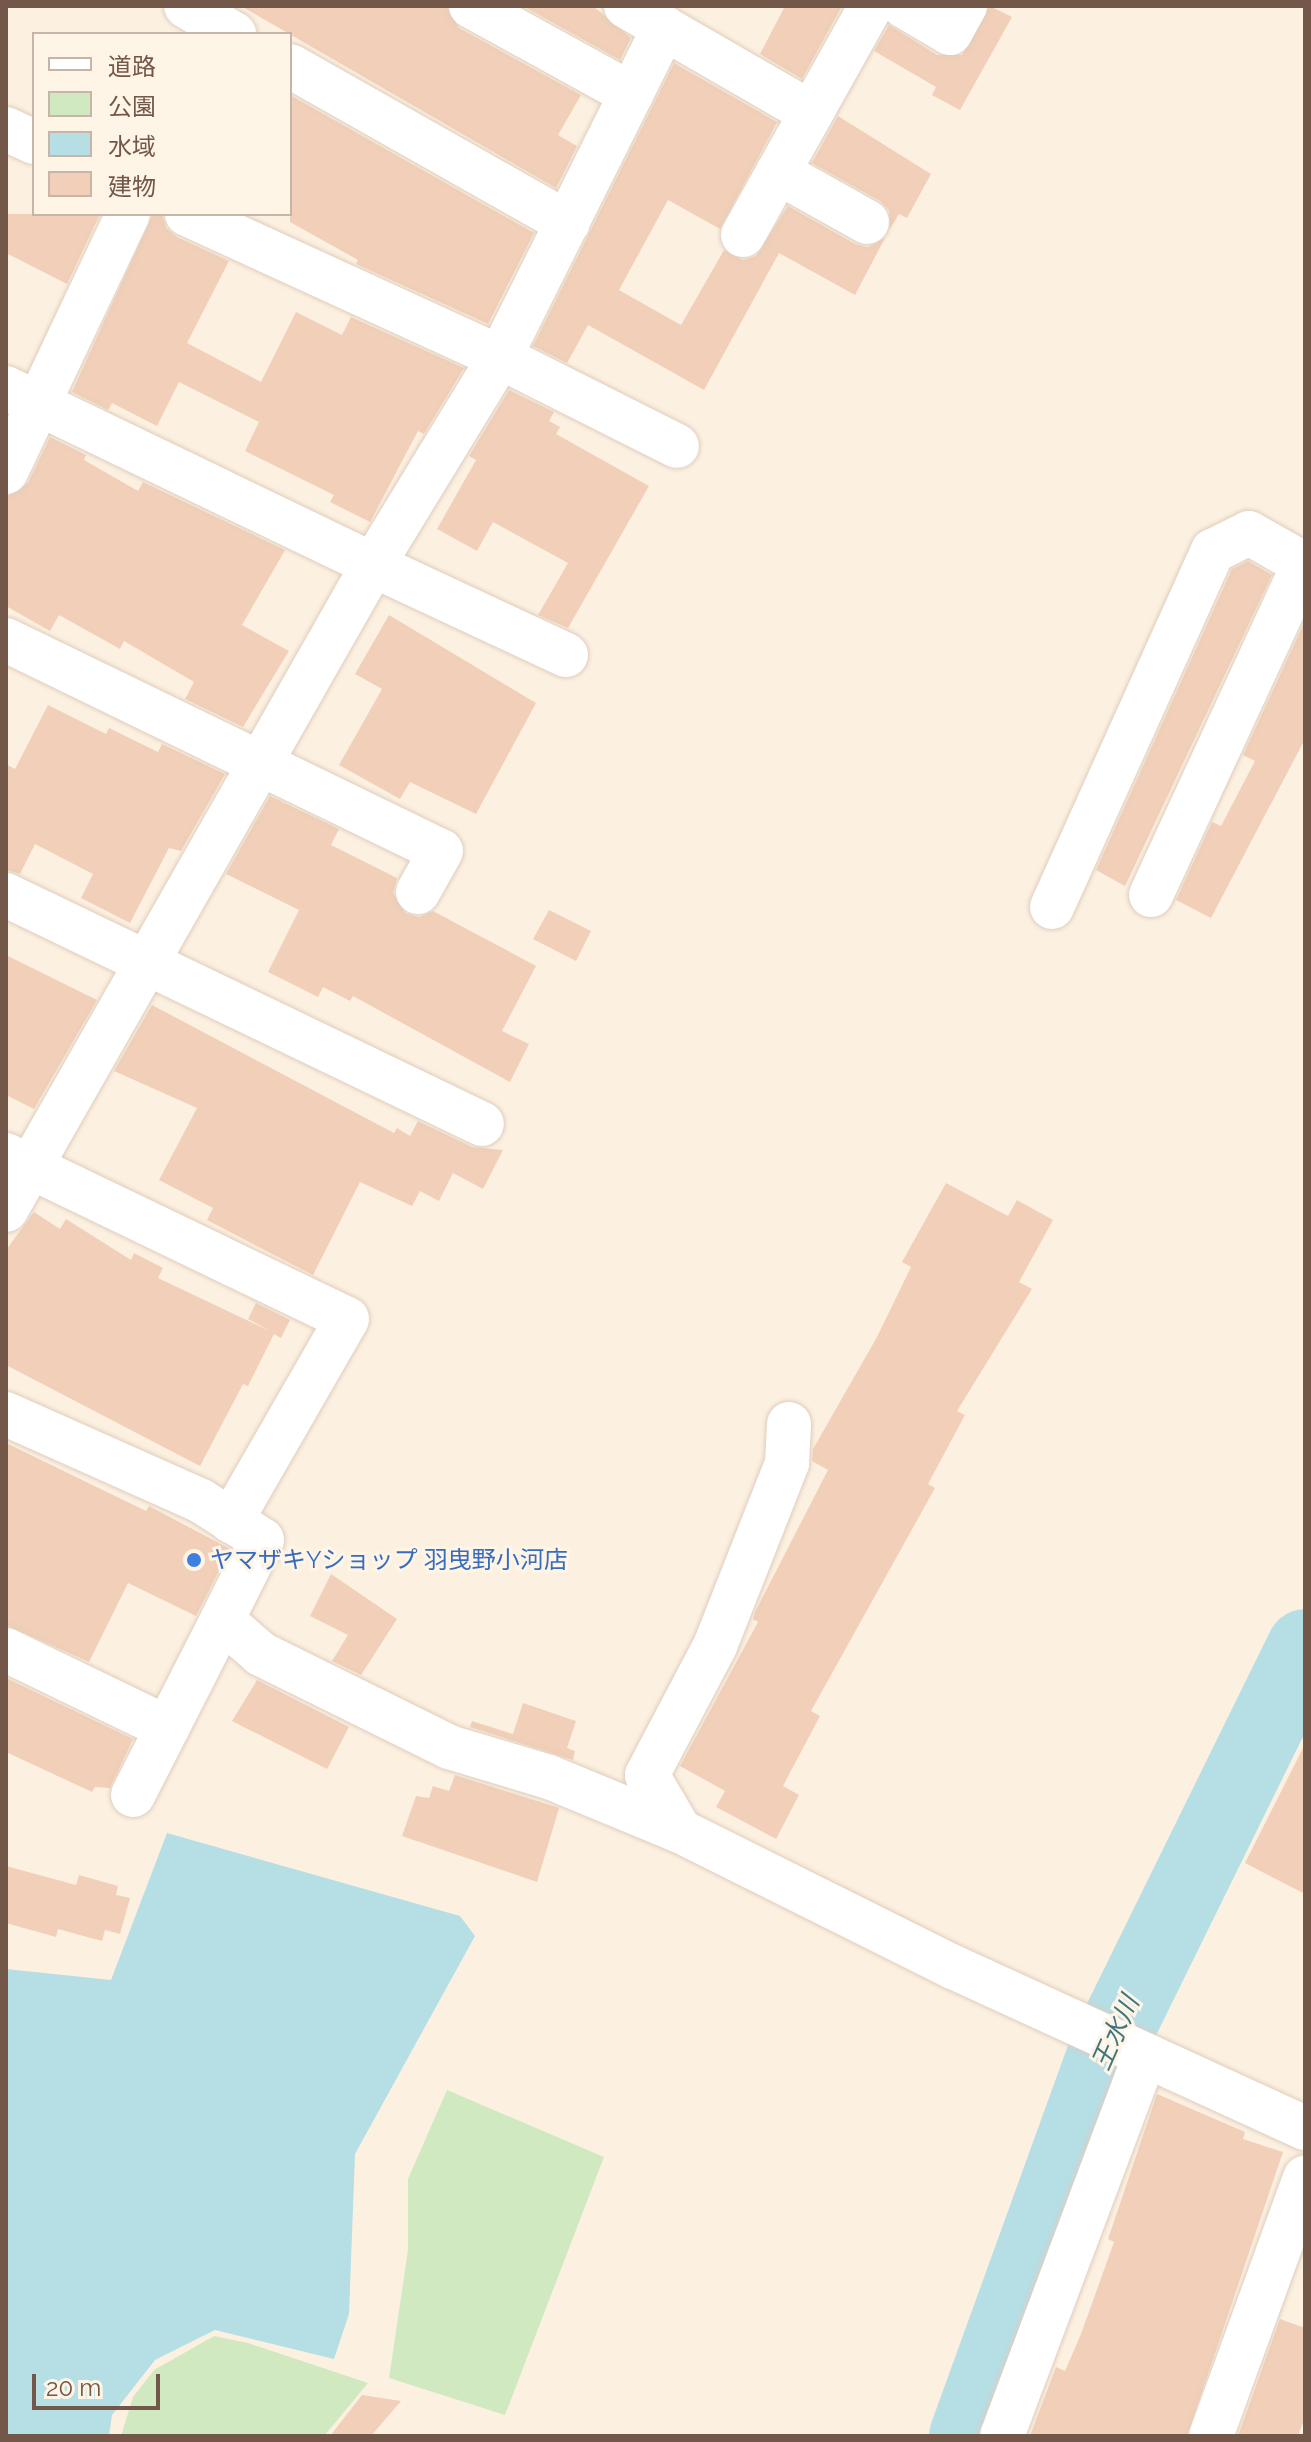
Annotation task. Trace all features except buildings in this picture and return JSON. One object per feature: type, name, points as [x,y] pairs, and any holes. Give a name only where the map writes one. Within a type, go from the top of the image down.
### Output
[{"type":"street","points":[[186,6],[231,26]]},
{"type":"street","points":[[471,6],[631,94]]},
{"type":"street","points":[[626,6],[811,113]]},
{"type":"street","points":[[743,235],[871,6]]},
{"type":"street","points":[[904,6],[950,33],[965,6]]},
{"type":"street","points":[[6,1210],[18,1160],[145,961],[256,764],[500,357],[664,28]]},
{"type":"street","points":[[292,67],[568,223]]},
{"type":"street","points":[[6,129],[32,141]]},
{"type":"street","points":[[778,172],[867,222]]},
{"type":"street","points":[[6,472],[24,396],[127,216]]},
{"type":"street","points":[[191,216],[500,357],[677,446]]},
{"type":"street","points":[[24,396],[566,655]]},
{"type":"street","points":[[1052,907],[1213,551],[1249,533],[1304,564],[1151,895]]},
{"type":"street","points":[[6,640],[256,764],[441,851],[418,892]]},
{"type":"street","points":[[6,895],[482,1124]]},
{"type":"street","points":[[18,1160],[347,1319],[231,1521]]},
{"type":"street","points":[[6,1414],[201,1501],[262,1540],[133,1795]]},
{"type":"street","points":[[680,1831],[647,1775],[715,1646],[787,1463],[789,1424]]},
{"type":"street","points":[[222,1620],[261,1654],[449,1747],[549,1777],[680,1831],[953,1967],[1305,2128]]},
{"type":"street","points":[[6,1650],[167,1728]]},
{"type":"street","points":[[1002,2436],[1145,2055]]},
{"type":"street","points":[[1211,2436],[1305,2178]]},
{"type":"green space","points":[[447,2090],[604,2157],[505,2415],[389,2378],[408,2250],[408,2179]]},
{"type":"green space","points":[[214,2336],[248,2343],[368,2383],[324,2436],[121,2436],[133,2397],[154,2370]]},
{"type":"water","points":[[167,1833],[460,1916],[475,1936],[355,2154],[349,2314],[334,2359],[215,2330],[155,2360],[112,2415],[109,2436],[6,2436],[6,1969],[111,1980]]},
{"type":"waterway","name":"王水川","points":[[967,2436],[1106,2051],[1305,1647]]},
{"type":"place","name":"ヤマザキYショップ 羽曳野小河店","points":[[194,1560]]}]
